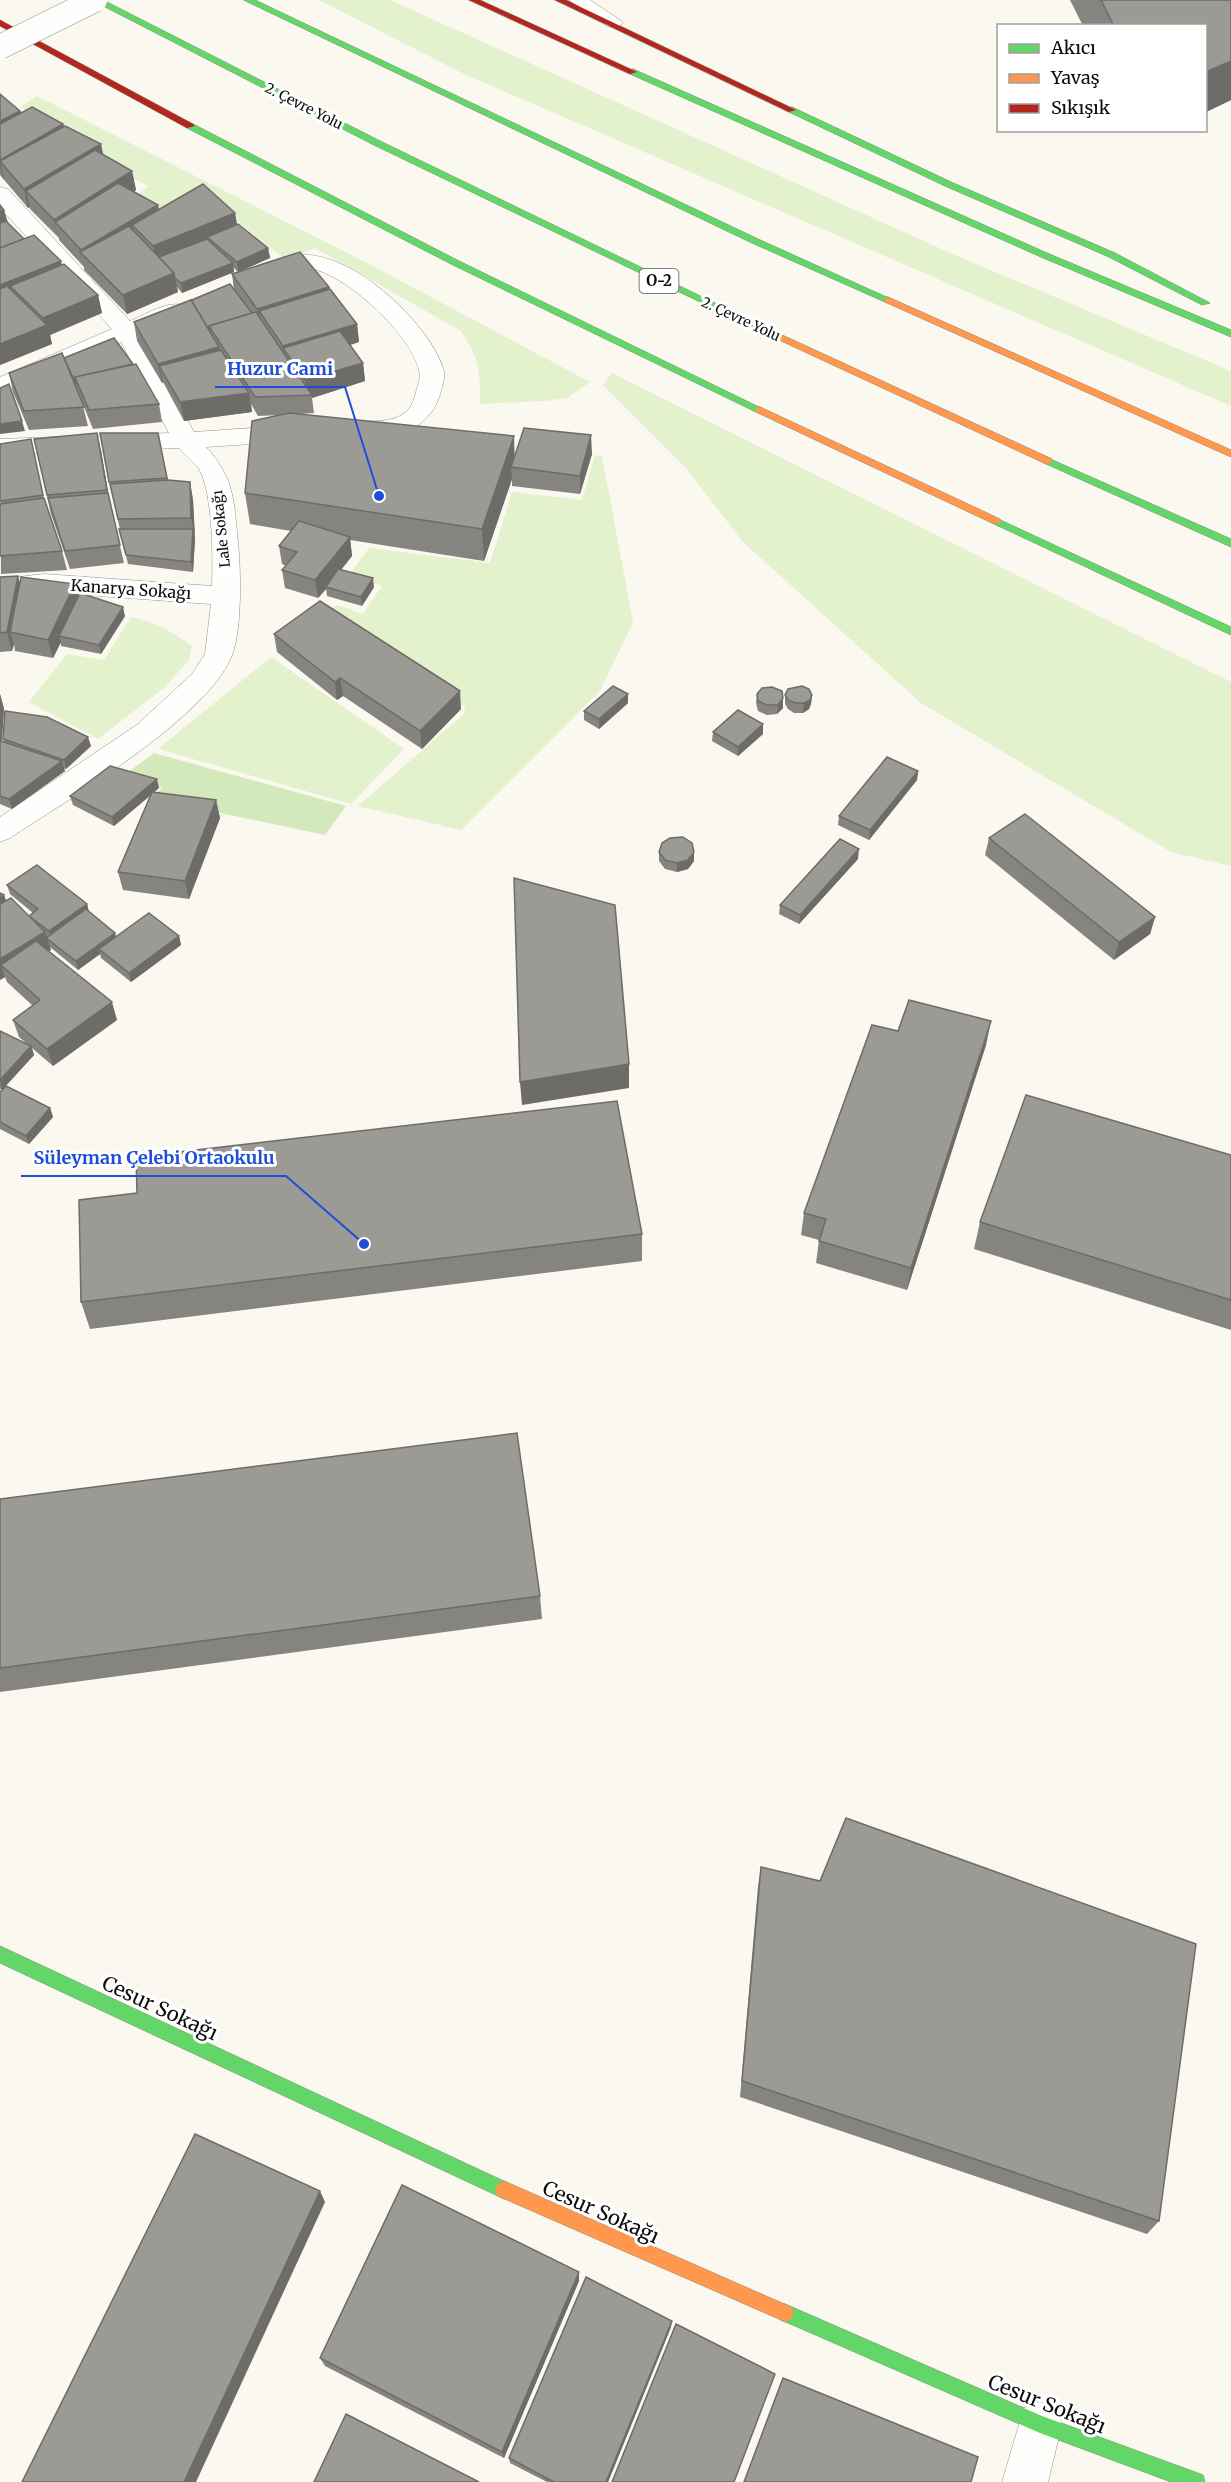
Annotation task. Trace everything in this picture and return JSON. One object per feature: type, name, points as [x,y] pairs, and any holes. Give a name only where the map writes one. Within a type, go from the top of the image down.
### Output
[{"type":"main road","name":"2. Çevre Yolu","points":[[96,0],[475,193],[643,274],[1231,543]]},
{"type":"main road","points":[[248,0],[744,236],[1231,454]]},
{"type":"main road","points":[[472,0],[1044,255],[1231,334]]},
{"type":"main road","points":[[560,0],[948,184],[1112,255],[1221,310]]},
{"type":"main road","points":[[0,23],[282,175],[649,358],[1231,632]]},
{"type":"main road","name":"Cesur Sokağı","points":[[0,1954],[483,2181],[1040,2424],[1196,2482]]},
{"type":"street","points":[[0,47],[96,0]]},
{"type":"street","name":"Lale Sokağı","points":[[0,194],[126,330],[186,440],[211,467],[220,496],[226,556],[226,596],[219,655],[202,681],[148,730],[0,831]]},
{"type":"street","points":[[0,447],[379,430],[403,425],[418,417],[428,403],[432,370],[411,335],[383,303],[338,270],[322,263],[300,261],[243,283]]},
{"type":"street","points":[[0,386],[200,300]]},
{"type":"street","name":"Kanarya Sokağı","points":[[0,588],[44,583],[226,596]]},
{"type":"street","points":[[1025,2482],[1040,2424]]},
{"type":"lane","points":[[578,0],[654,46]]},
{"type":"green space","points":[[319,0],[390,0],[957,256],[1231,371],[1231,406],[462,73]]},
{"type":"green space","points":[[37,96],[369,264],[590,382],[567,398],[480,404],[478,365],[461,331],[315,248],[286,260],[203,194],[165,213],[136,196],[149,186],[119,172],[126,168],[20,107]]},
{"type":"green space","points":[[612,373],[1231,682],[1231,866],[1171,852],[921,703],[743,542],[686,468],[603,385]]},
{"type":"green space","points":[[595,455],[602,456],[633,622],[600,691],[461,830],[358,806],[464,714],[465,707],[327,614],[337,605],[363,614],[382,586],[349,575],[369,548],[490,563],[512,492],[582,500]]},
{"type":"green space","points":[[131,617],[163,628],[192,646],[189,660],[165,687],[98,739],[29,702],[67,654],[104,660]]},
{"type":"green space","points":[[271,657],[404,749],[351,804],[158,749]]},
{"type":"green space","points":[[154,753],[346,806],[325,835],[150,798],[162,788],[124,775]]},
{"type":"building","points":[[1101,0],[1231,0],[1231,61],[1207,72],[1207,24],[1113,24]]},
{"type":"building","points":[[0,94],[20,111],[0,121]]},
{"type":"building","points":[[32,107],[63,124],[0,160],[0,124]]},
{"type":"building","points":[[65,126],[101,144],[24,189],[0,161]]},
{"type":"building","points":[[95,150],[132,171],[54,220],[26,191]]},
{"type":"building","points":[[118,183],[158,205],[81,250],[55,222]]},
{"type":"building","points":[[203,184],[235,213],[153,246],[132,225]]},
{"type":"building","points":[[6,221],[24,239],[0,248],[0,223]]},
{"type":"building","points":[[238,224],[268,248],[237,262],[207,237]]},
{"type":"building","points":[[129,226],[174,273],[123,295],[80,252]]},
{"type":"building","points":[[34,235],[61,261],[0,285],[0,248]]},
{"type":"building","points":[[207,239],[233,263],[181,283],[159,257]]},
{"type":"building","points":[[300,252],[329,287],[257,309],[232,274]]},
{"type":"building","points":[[64,264],[98,295],[43,318],[10,286]]},
{"type":"building","points":[[230,284],[252,313],[209,326],[210,332],[191,300]]},
{"type":"building","points":[[7,286],[47,325],[0,344],[0,289]]},
{"type":"building","points":[[330,289],[357,324],[283,346],[259,311]]},
{"type":"building","points":[[191,300],[219,347],[158,364],[134,322]]},
{"type":"building","points":[[256,312],[312,395],[255,397],[209,326]]},
{"type":"building","points":[[340,331],[363,363],[305,380],[283,348]]},
{"type":"building","points":[[114,338],[133,364],[75,377],[76,384],[64,358]]},
{"type":"building","points":[[221,350],[249,393],[180,402],[159,366]]},
{"type":"building","points":[[62,353],[84,407],[24,411],[9,373]]},
{"type":"building","points":[[136,364],[159,404],[89,410],[75,377]]},
{"type":"building","points":[[9,384],[22,421],[0,424],[0,388]]},
{"type":"building","points":[[289,413],[514,436],[482,529],[245,493],[252,421]]},
{"type":"building","points":[[524,428],[591,435],[580,476],[511,467]]},
{"type":"building","points":[[97,433],[107,490],[47,495],[34,439]]},
{"type":"building","points":[[100,433],[158,433],[167,478],[109,482]]},
{"type":"building","points":[[31,439],[43,495],[0,501],[0,444]]},
{"type":"building","points":[[168,480],[190,482],[191,518],[118,519],[110,484]]},
{"type":"building","points":[[108,493],[120,545],[65,551],[48,498]]},
{"type":"building","points":[[44,498],[62,551],[0,556],[0,504]]},
{"type":"building","points":[[299,521],[350,537],[315,580],[282,570],[297,552],[279,546]]},
{"type":"building","points":[[119,529],[193,529],[191,562],[126,555]]},
{"type":"building","points":[[338,569],[373,578],[361,597],[326,587]]},
{"type":"building","points":[[18,576],[7,632],[0,633],[0,577]]},
{"type":"building","points":[[21,577],[75,584],[48,640],[10,632]]},
{"type":"building","points":[[80,593],[123,607],[99,645],[59,636]]},
{"type":"building","points":[[320,601],[460,691],[420,731],[340,678],[335,682],[274,634]]},
{"type":"building","points":[[613,686],[628,694],[599,719],[584,711]]},
{"type":"building","points":[[802,686],[809,689],[812,695],[810,700],[795,703],[788,700],[785,695],[788,689]]},
{"type":"building","points":[[772,687],[782,691],[783,698],[778,705],[767,705],[758,701],[757,694],[762,688]]},
{"type":"building","points":[[738,710],[763,724],[738,747],[713,732]]},
{"type":"building","points":[[5,711],[47,717],[88,737],[64,760],[3,739]]},
{"type":"building","points":[[1,741],[62,761],[9,799],[0,796]]},
{"type":"building","points":[[887,757],[918,771],[870,830],[839,816]]},
{"type":"building","points":[[110,766],[157,779],[112,817],[70,796]]},
{"type":"building","points":[[152,792],[216,800],[185,881],[118,872]]},
{"type":"building","points":[[1025,814],[1155,917],[1119,942],[989,838]]},
{"type":"building","points":[[683,837],[692,843],[694,852],[688,860],[677,863],[665,860],[659,852],[662,843],[670,838]]},
{"type":"building","points":[[840,839],[859,849],[800,915],[780,905]]},
{"type":"building","points":[[37,865],[87,904],[49,931],[29,916],[38,909],[7,885]]},
{"type":"building","points":[[514,878],[615,905],[629,1064],[520,1082]]},
{"type":"building","points":[[11,898],[45,932],[0,959],[0,904]]},
{"type":"building","points":[[86,909],[115,933],[76,961],[46,938]]},
{"type":"building","points":[[149,913],[179,936],[129,973],[99,949]]},
{"type":"building","points":[[36,941],[112,1002],[47,1049],[13,1020],[40,1000],[1,965]]},
{"type":"building","points":[[909,1000],[991,1021],[911,1268],[819,1241],[826,1219],[804,1213],[872,1025],[898,1031]]},
{"type":"building","points":[[0,1031],[31,1046],[0,1080]]},
{"type":"building","points":[[6,1086],[50,1108],[26,1136],[0,1122],[0,1092]]},
{"type":"building","points":[[1026,1095],[1231,1155],[1231,1300],[980,1222]]},
{"type":"building","points":[[617,1101],[642,1234],[81,1302],[79,1200],[137,1193],[136,1157]]},
{"type":"building","points":[[517,1433],[540,1596],[0,1668],[0,1499]]},
{"type":"building","points":[[846,1818],[1196,1944],[1159,2221],[742,2081],[761,1867],[820,1881]]},
{"type":"building","points":[[195,2134],[320,2191],[184,2482],[22,2482]]},
{"type":"building","points":[[402,2185],[579,2272],[502,2452],[320,2358]]},
{"type":"building","points":[[586,2277],[672,2321],[606,2482],[554,2482],[509,2458]]},
{"type":"building","points":[[676,2324],[775,2374],[734,2482],[612,2482]]},
{"type":"building","points":[[783,2378],[978,2457],[971,2482],[744,2482]]},
{"type":"building","points":[[346,2414],[479,2482],[314,2482]]},
{"type":"traffic: fast","points":[[96,0],[377,143],[780,337]]},
{"type":"traffic: fast","points":[[248,0],[755,241],[888,300]]},
{"type":"traffic: fast","points":[[633,72],[1044,255],[1231,334]]},
{"type":"traffic: fast","points":[[792,110],[948,184],[1112,255],[1205,303]]},
{"type":"traffic: fast","points":[[190,126],[456,263],[760,410]]},
{"type":"traffic: fast","points":[[1048,461],[1231,543]]},
{"type":"traffic: fast","points":[[996,521],[1231,631]]},
{"type":"traffic: fast","points":[[0,1954],[504,2190]]},
{"type":"traffic: fast","points":[[785,2313],[1040,2424],[1196,2482]]},
{"type":"traffic: slow","points":[[888,300],[1231,454]]},
{"type":"traffic: slow","points":[[780,337],[1048,461]]},
{"type":"traffic: slow","points":[[760,410],[996,521]]},
{"type":"traffic: slow","points":[[504,2190],[785,2313]]},
{"type":"traffic: jam","points":[[473,0],[633,72]]},
{"type":"traffic: jam","points":[[559,0],[792,110]]},
{"type":"traffic: jam","points":[[0,23],[190,126]]},
{"type":"place","name":"Huzur Cami","points":[[379,496]]},
{"type":"place","name":"Süleyman Çelebi Ortaokulu","points":[[364,1244]]}]
